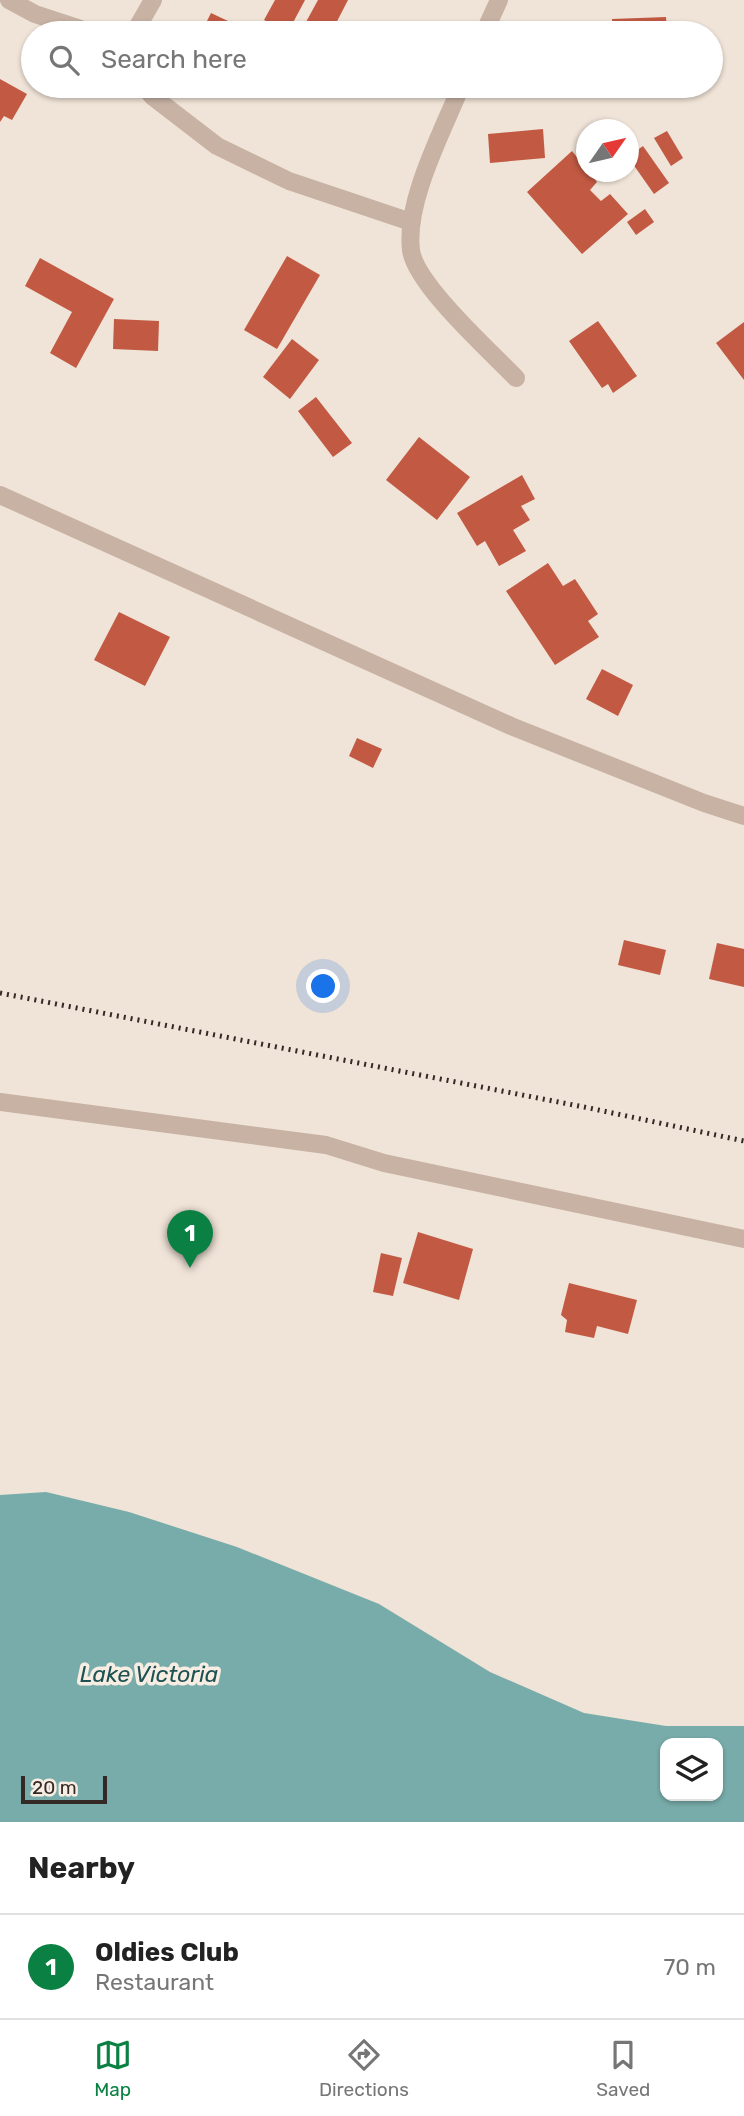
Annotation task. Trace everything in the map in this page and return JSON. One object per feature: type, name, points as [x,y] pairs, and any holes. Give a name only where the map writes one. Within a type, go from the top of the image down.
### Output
[{"type":"street","points":[[9,0],[35,14],[56,21]]},
{"type":"street","points":[[141,21],[152,0]]},
{"type":"street","points":[[489,21],[499,0]]},
{"type":"street","points":[[155,98],[217,146],[289,181],[411,222]]},
{"type":"street","points":[[456,98],[416,197],[411,222],[411,252],[422,274],[446,305],[516,378]]},
{"type":"street","points":[[0,495],[511,726],[704,803],[744,816]]},
{"type":"street","points":[[0,1101],[326,1144],[384,1163],[744,1239]]},
{"type":"water","name":"Lake Victoria","points":[[46,1492],[129,1512],[237,1547],[379,1604],[490,1672],[584,1713],[666,1726],[744,1726],[744,1822],[0,1822],[0,1495]]},
{"type":"building","points":[[275,0],[305,0],[294,21],[264,20]]},
{"type":"building","points":[[318,0],[348,0],[337,21],[307,21]]},
{"type":"building","points":[[211,13],[228,21],[207,21]]},
{"type":"building","points":[[666,17],[666,21],[612,21]]},
{"type":"building","points":[[0,79],[21,91],[21,98],[25,98],[12,120],[4,116],[0,122]]},
{"type":"building","points":[[543,129],[545,158],[490,163],[488,134]]},
{"type":"building","points":[[667,131],[683,158],[671,166],[654,138]]},
{"type":"building","points":[[643,146],[669,183],[654,194],[639,173],[639,149]]},
{"type":"building","points":[[572,151],[576,156],[576,182],[597,182],[590,190],[601,201],[610,194],[628,214],[582,254],[527,192]]},
{"type":"building","points":[[645,209],[654,222],[636,235],[627,222]]},
{"type":"building","points":[[287,256],[320,275],[277,349],[244,330]]},
{"type":"building","points":[[40,258],[114,299],[76,368],[50,353],[72,312],[25,286]]},
{"type":"building","points":[[114,319],[159,321],[158,351],[113,349]]},
{"type":"building","points":[[598,321],[637,376],[613,393],[608,384],[602,388],[569,341]]},
{"type":"building","points":[[744,322],[744,380],[716,343]]},
{"type":"building","points":[[292,339],[319,360],[290,399],[263,377]]},
{"type":"building","points":[[316,397],[352,443],[333,457],[298,411]]},
{"type":"building","points":[[419,437],[470,477],[437,520],[386,480]]},
{"type":"building","points":[[522,475],[535,499],[521,506],[530,520],[513,530],[526,551],[499,566],[485,541],[477,546],[457,513]]},
{"type":"building","points":[[548,563],[563,586],[575,579],[598,614],[588,621],[599,637],[555,665],[506,591]]},
{"type":"building","points":[[119,612],[170,637],[145,686],[94,660]]},
{"type":"building","points":[[602,669],[633,685],[618,716],[586,699]]},
{"type":"building","points":[[357,738],[382,749],[373,768],[349,756]]},
{"type":"building","points":[[624,940],[666,950],[660,975],[618,965]]},
{"type":"building","points":[[717,943],[744,949],[744,987],[709,979]]},
{"type":"building","points":[[418,1232],[473,1249],[459,1300],[403,1283]]},
{"type":"building","points":[[381,1253],[402,1258],[393,1296],[373,1292]]},
{"type":"building","points":[[569,1283],[637,1300],[628,1334],[597,1326],[594,1338],[565,1332],[567,1320],[561,1315]]},
{"type":"railway","points":[[0,993],[589,1108],[744,1141]]},
{"type":"place","name":"Oldies Club","points":[[190,1268]]}]
